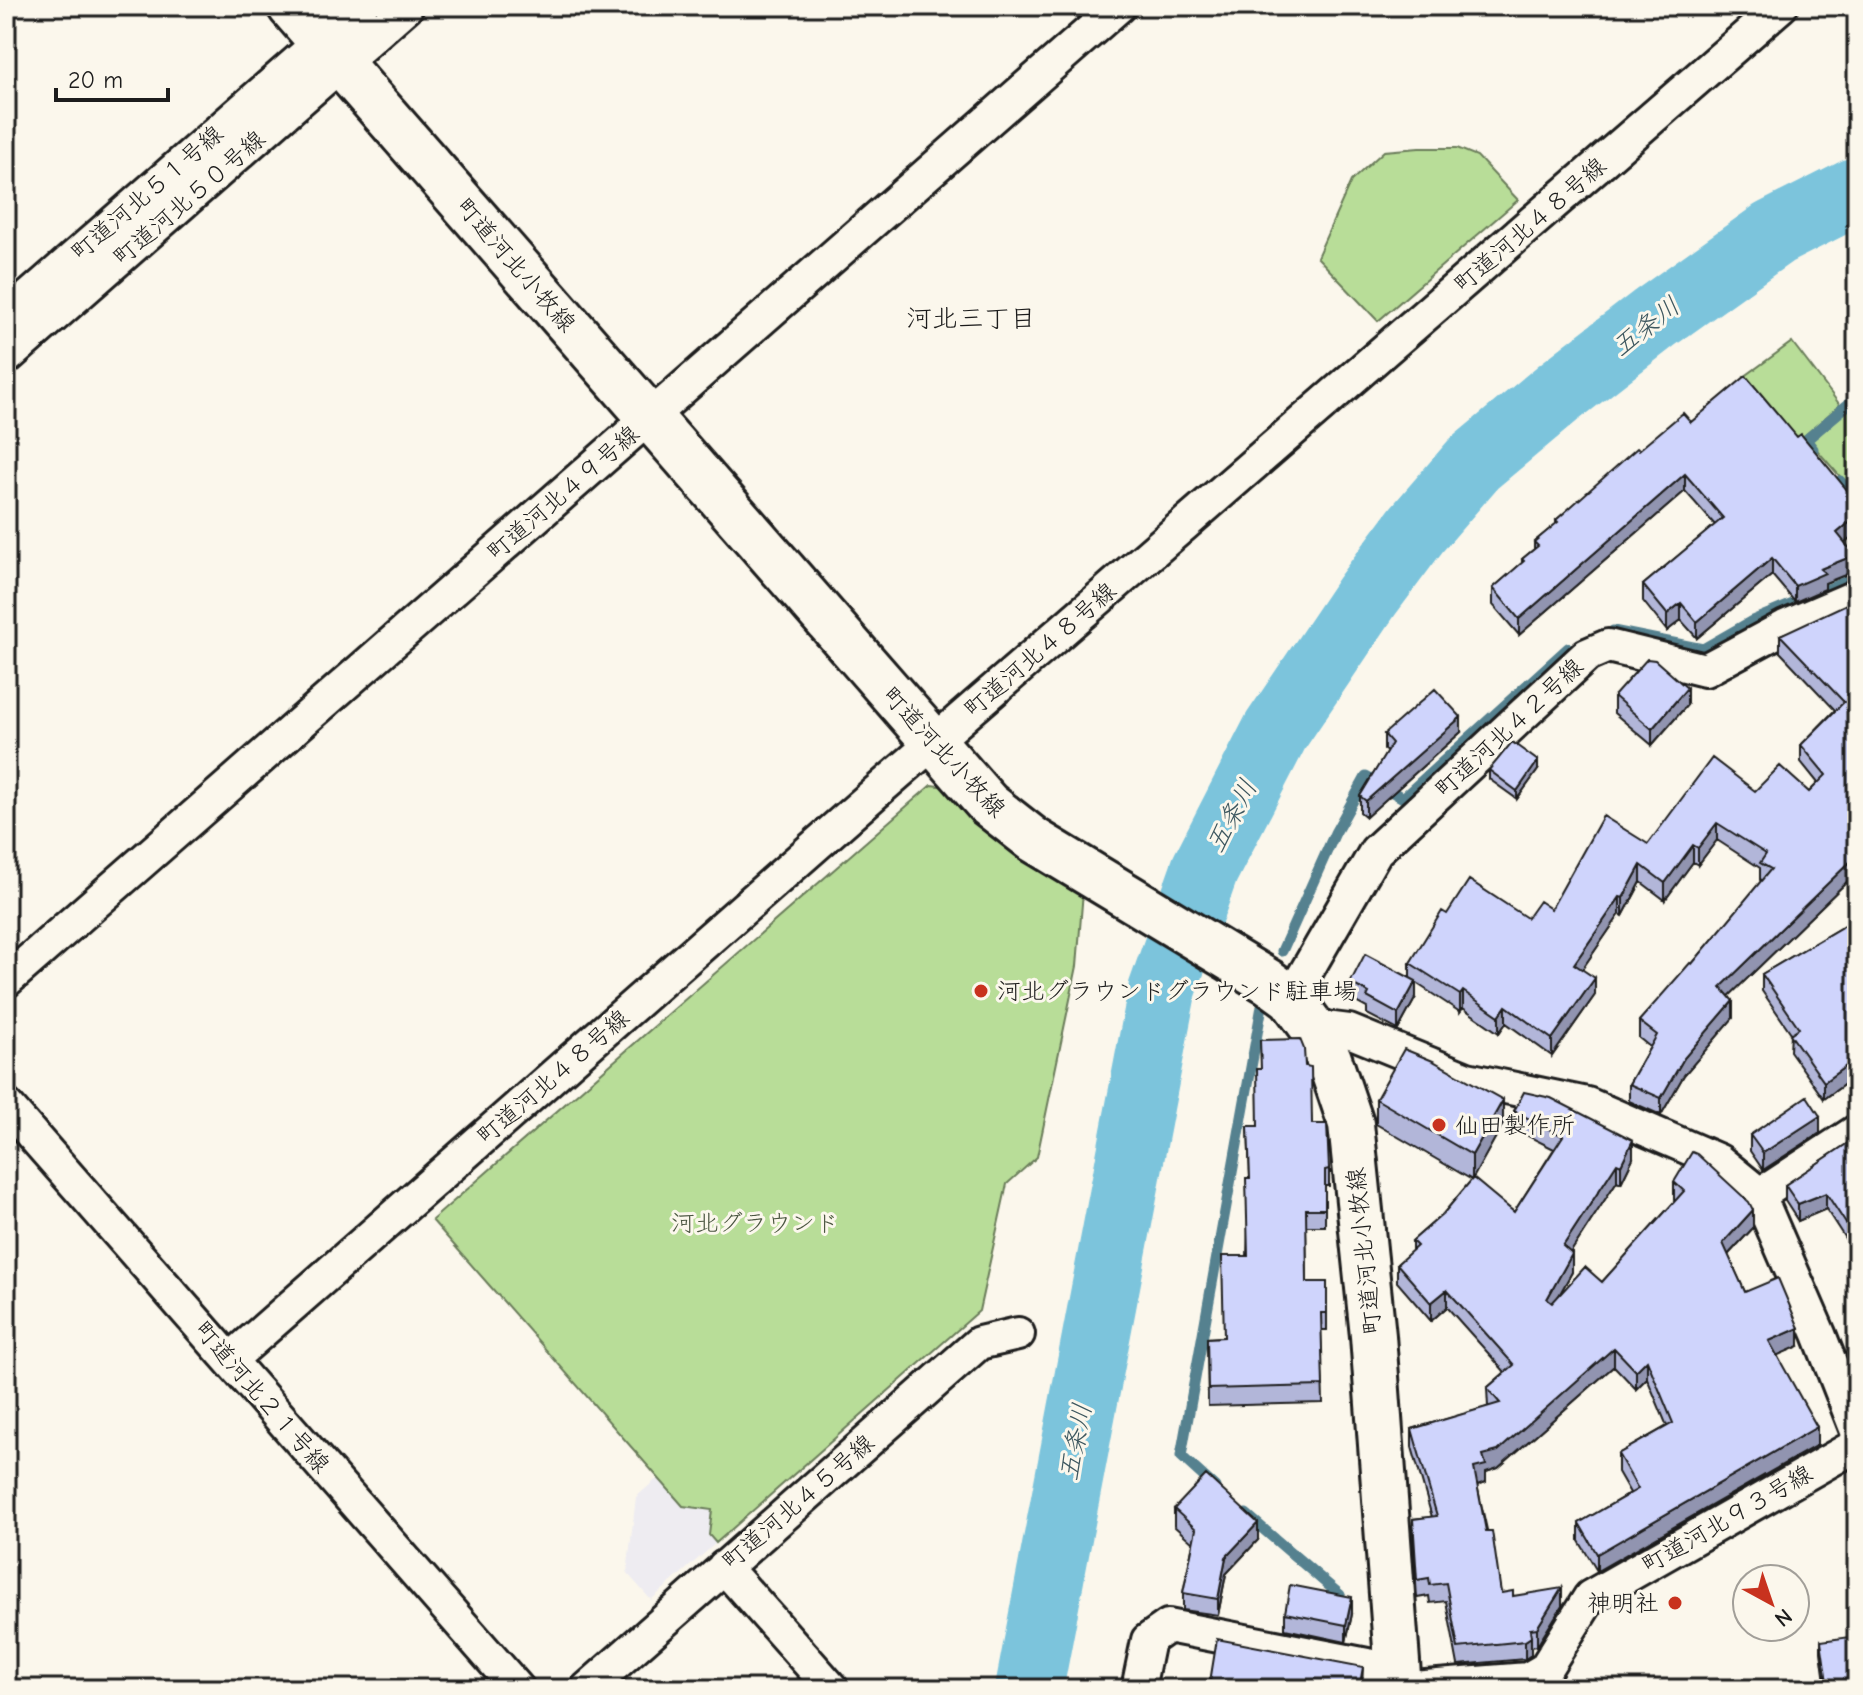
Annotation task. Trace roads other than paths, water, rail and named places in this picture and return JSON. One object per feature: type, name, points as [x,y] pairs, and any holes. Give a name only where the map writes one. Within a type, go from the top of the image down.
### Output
[{"type":"street","name":"町道河北小牧線","points":[[290,6],[932,744],[988,804],[1034,840],[1247,969],[1303,1015],[1329,1059],[1351,1124],[1373,1336],[1399,1683]]},
{"type":"street","name":"町道河北５１号線","points":[[6,317],[331,53],[361,6]]},
{"type":"street","name":"町道河北５０号線","points":[[6,358],[331,53],[407,6]]},
{"type":"street","name":"町道河北４９号線","points":[[6,981],[1119,6]]},
{"type":"street","name":"町道河北４８号線","points":[[230,1360],[1781,6]]},
{"type":"street","name":"町道河北４２号線","points":[[1303,1015],[1376,851],[1587,655],[1608,646],[1705,670],[1785,627],[1857,596]]},
{"type":"street","points":[[1303,1015],[1325,1028],[1349,1031],[1467,1079],[1587,1104],[1719,1161],[1758,1193],[1857,1431]]},
{"type":"street","name":"町道河北２１号線","points":[[6,1105],[518,1689]]},
{"type":"street","points":[[1758,1193],[1857,1131]]},
{"type":"street","name":"町道河北４５号線","points":[[587,1689],[979,1343],[1018,1334]]},
{"type":"street","name":"町道河北９３号線","points":[[1138,1689],[1148,1640],[1168,1626],[1399,1683],[1528,1679],[1545,1669],[1590,1597],[1857,1445]]},
{"type":"street","points":[[724,1567],[832,1689]]},
{"type":"waterway","name":"五条川","points":[[1029,1689],[1162,991],[1205,869],[1276,731],[1367,596],[1417,529],[1473,464],[1655,318],[1774,233],[1857,191]]},
{"type":"waterway","points":[[1813,449],[1806,440],[1857,397]]},
{"type":"waterway","points":[[1840,481],[1857,502]]},
{"type":"waterway","points":[[1613,631],[1703,649],[1752,621],[1857,577]]},
{"type":"waterway","points":[[1282,951],[1335,833],[1366,777],[1403,798],[1568,648]]},
{"type":"waterway","points":[[1215,1487],[1181,1456],[1262,1006]]},
{"type":"waterway","points":[[1246,1514],[1340,1595]]},
{"type":"place","name":"河北グラウンドグラウンド駐車場","points":[[981,991]]},
{"type":"place","name":"仙田製作所","points":[[1439,1125]]},
{"type":"place","name":"神明社","points":[[1675,1603]]},
{"type":"district","name":"河北三丁目","points":[[971,319]]},
{"type":"park label","name":"河北グラウンド","points":[[755,1223]]}]
